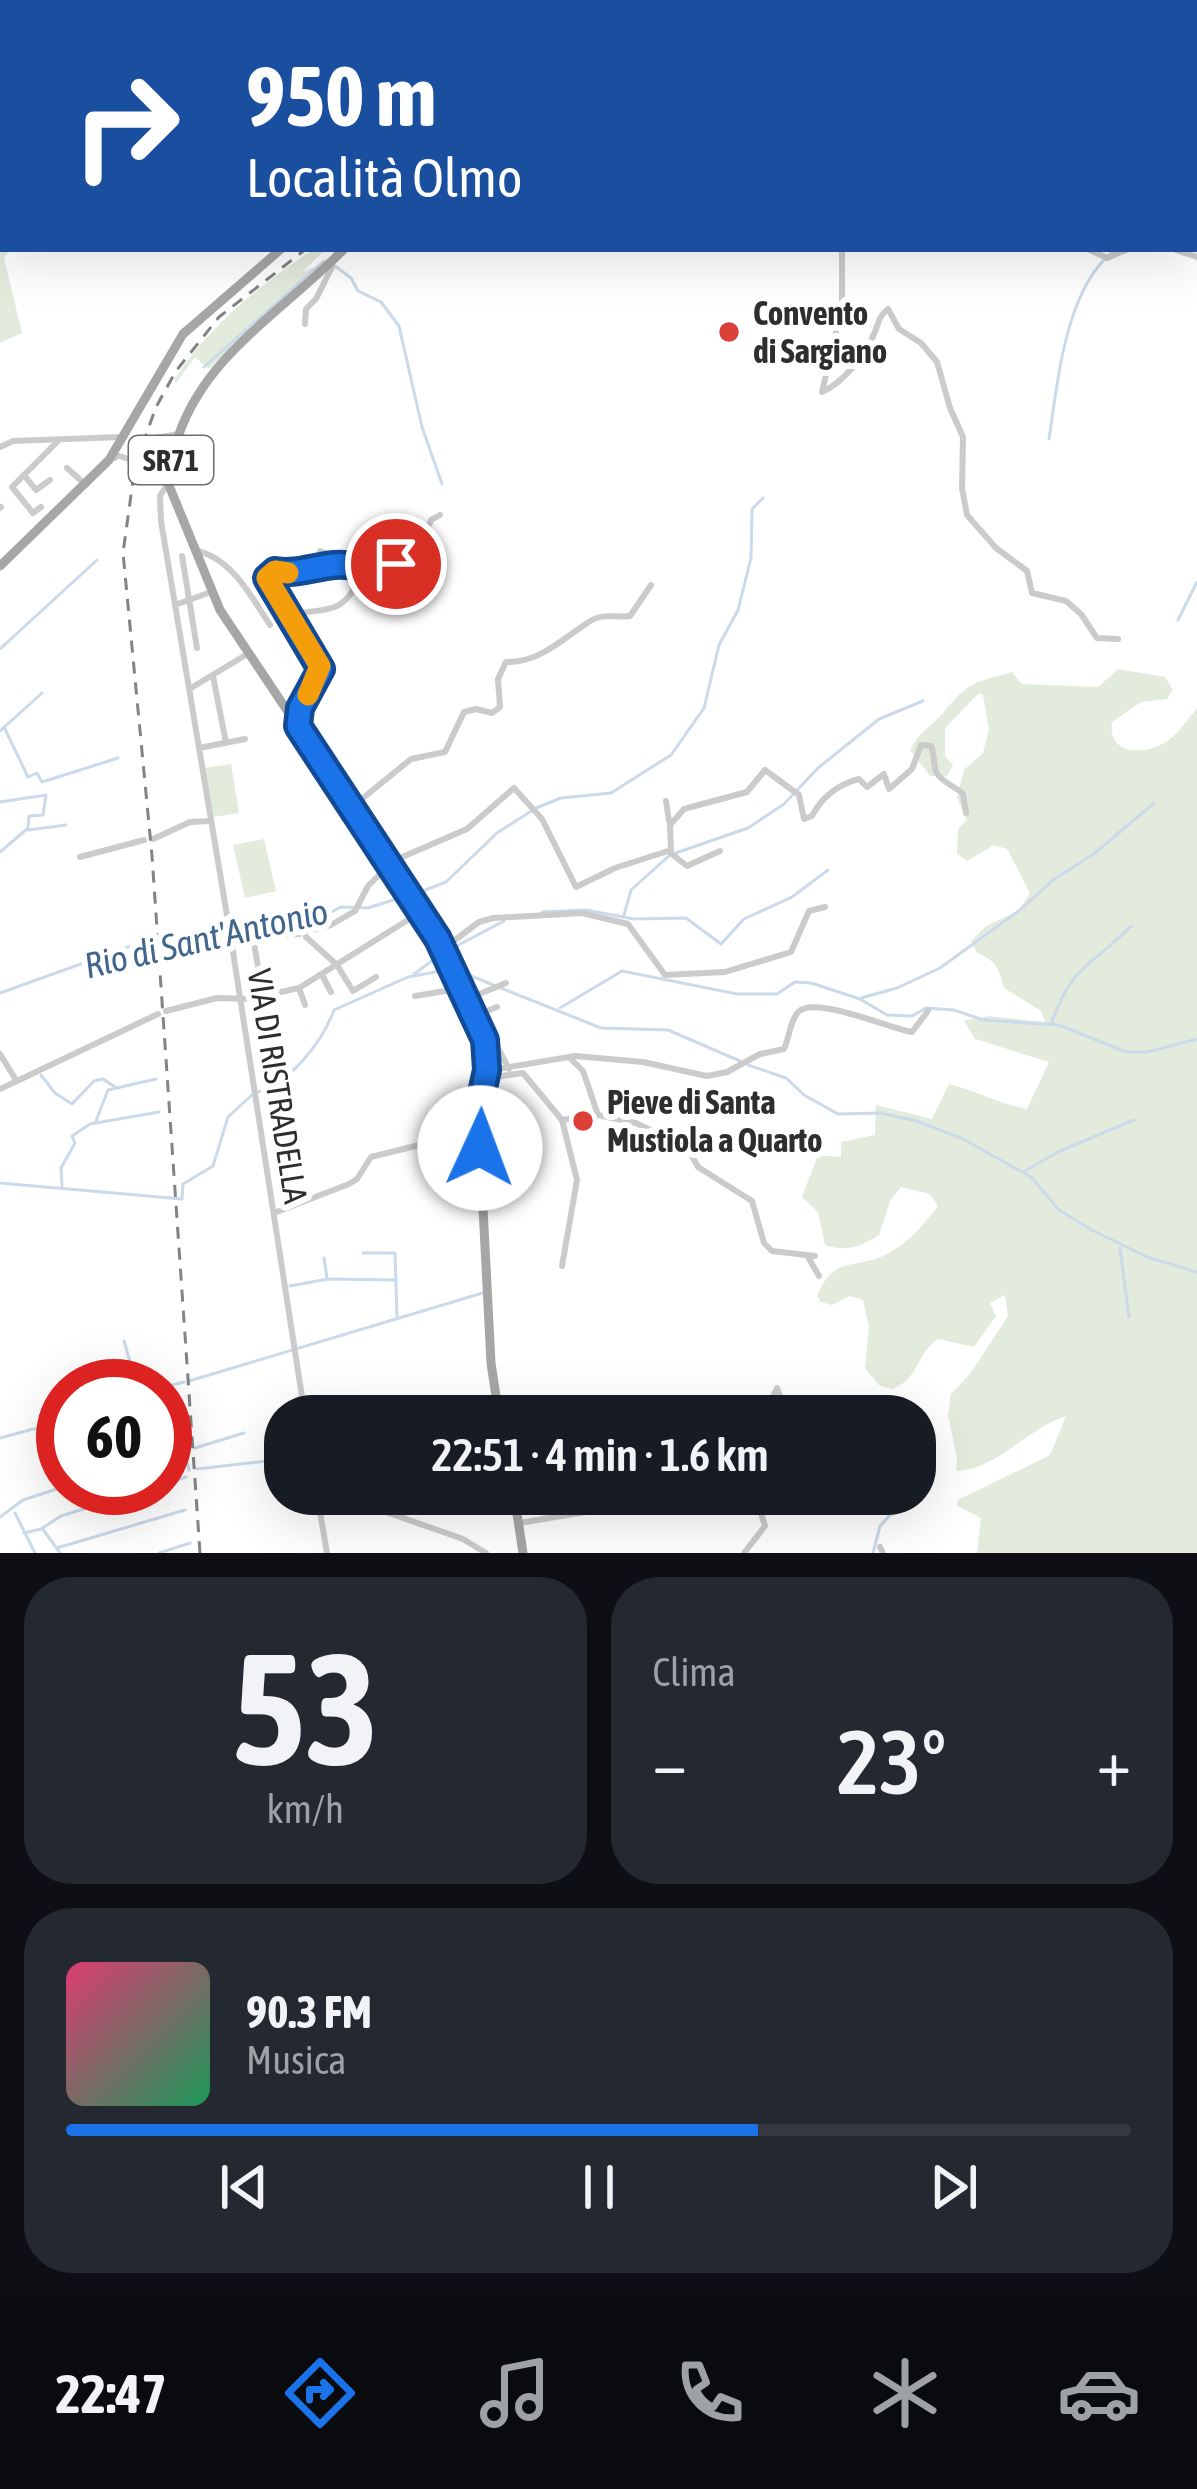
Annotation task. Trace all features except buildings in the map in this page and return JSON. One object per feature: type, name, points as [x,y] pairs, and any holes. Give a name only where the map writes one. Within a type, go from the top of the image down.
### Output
[{"type":"main road","points":[[0,566],[109,460],[183,334],[278,252]]},
{"type":"main road","name":"SR71","points":[[342,252],[212,371],[179,434],[169,482],[211,592],[279,697],[297,706],[298,726],[412,898],[417,916],[430,926],[470,999],[485,1040],[488,1072],[480,1097],[490,1344],[497,1395]]},
{"type":"main road","points":[[517,1515],[523,1553]]},
{"type":"street","points":[[842,252],[842,306],[823,392],[863,353],[879,316],[888,309],[893,313],[899,329],[938,362],[950,408],[964,437],[962,488],[967,515],[996,548],[1027,571],[1032,593],[1066,601],[1082,614],[1097,638],[1118,639]]},
{"type":"street","points":[[305,324],[306,309],[316,299],[332,261]]},
{"type":"street","points":[[0,447],[13,441],[138,434]]},
{"type":"street","points":[[109,460],[116,454],[136,462],[148,439],[179,434]]},
{"type":"street","points":[[41,507],[34,513],[12,487],[58,440]]},
{"type":"street","points":[[67,468],[86,485]]},
{"type":"street","points":[[24,475],[36,490],[50,480]]},
{"type":"street","name":"VIA DI RISTRADELLA","points":[[169,482],[160,496],[160,512],[302,1395]]},
{"type":"street","points":[[320,551],[358,566],[381,585],[391,585],[399,578],[400,544],[412,533],[427,530],[430,520],[440,515]]},
{"type":"street","points":[[194,550],[235,574],[270,625]]},
{"type":"street","points":[[182,556],[197,648]]},
{"type":"street","points":[[297,706],[321,669],[271,587],[268,573],[358,566]]},
{"type":"street","points":[[352,807],[411,759],[445,752],[464,712],[492,713],[500,707],[497,686],[506,662],[525,662],[565,641],[594,618],[630,616],[651,584]]},
{"type":"street","points":[[290,616],[336,609],[347,604],[355,588]]},
{"type":"street","points":[[175,605],[211,592]]},
{"type":"street","points":[[190,689],[250,653]]},
{"type":"street","points":[[213,676],[226,743]]},
{"type":"street","points":[[199,748],[245,739]]},
{"type":"street","points":[[670,825],[685,809],[747,792],[768,770],[799,795],[804,819],[812,817],[819,801],[852,780],[867,787],[884,774],[889,789],[912,769],[916,749],[927,745],[934,752],[942,780],[963,794],[966,814]]},
{"type":"street","points":[[231,938],[305,934],[331,925],[355,911],[368,886],[389,866],[466,829],[514,788],[542,819],[576,887],[615,868],[671,851]]},
{"type":"street","points":[[666,801],[676,861],[687,866],[720,851]]},
{"type":"street","points":[[80,857],[148,840],[190,822],[211,821]]},
{"type":"street","points":[[443,949],[479,922],[493,918],[582,913],[628,924],[665,975],[724,972],[790,952],[809,911],[825,907]]},
{"type":"street","points":[[0,1089],[162,1013],[217,998],[240,999],[299,988],[417,916]]},
{"type":"street","points":[[191,933],[229,928]]},
{"type":"street","points":[[305,934],[337,965],[353,991],[376,977]]},
{"type":"street","points":[[253,937],[263,996]]},
{"type":"street","points":[[322,975],[331,992]]},
{"type":"street","points":[[416,997],[451,990],[457,1002],[506,983]]},
{"type":"street","points":[[299,988],[305,1005]]},
{"type":"street","points":[[470,999],[508,1069]]},
{"type":"street","points":[[488,1072],[569,1057],[643,1062],[707,1076],[784,1049],[796,1015],[809,1006],[826,1006],[911,1032],[928,1011]]},
{"type":"street","points":[[480,1014],[497,1007]]},
{"type":"street","points":[[0,1054],[16,1079]]},
{"type":"street","points":[[569,1057],[583,1071],[598,1115]]},
{"type":"street","points":[[488,1072],[495,1077],[523,1073],[562,1120],[577,1180],[562,1266]]},
{"type":"street","points":[[273,1213],[349,1184],[371,1157],[452,1136],[480,1097]]},
{"type":"street","points":[[562,1120],[598,1115],[635,1123],[688,1149],[698,1167],[752,1202],[764,1243],[772,1251],[811,1255],[819,1276]]},
{"type":"street","points":[[321,1515],[327,1553]]},
{"type":"street","points":[[394,1515],[463,1539],[486,1553]]},
{"type":"street","points":[[518,1523],[567,1515]]},
{"type":"street","points":[[744,1553],[765,1526],[761,1515]]},
{"type":"shaded area","points":[[0,252],[9,252],[4,258],[22,333],[0,343]]},
{"type":"shaded area","points":[[310,252],[323,252],[302,272],[322,264],[209,369],[195,357],[176,383],[188,360],[255,292]]},
{"type":"shaded area","points":[[1118,669],[1165,677],[1173,690],[1167,699],[1141,702],[1112,722],[1112,733],[1122,747],[1141,750],[1161,745],[1197,708],[1197,1553],[977,1553],[981,1518],[957,1506],[958,1500],[1050,1455],[1066,1416],[986,1463],[956,1471],[948,1415],[951,1394],[1008,1316],[1005,1295],[990,1303],[996,1316],[974,1347],[938,1339],[901,1385],[880,1386],[865,1368],[869,1327],[863,1300],[850,1296],[832,1305],[817,1296],[839,1268],[896,1249],[938,1206],[930,1194],[901,1187],[890,1201],[879,1235],[840,1248],[825,1245],[818,1212],[802,1197],[818,1155],[841,1157],[841,1142],[875,1135],[876,1105],[932,1119],[949,1084],[1027,1109],[1049,1062],[975,1039],[964,1021],[989,1016],[1045,1022],[1041,1011],[1004,988],[996,966],[977,953],[971,941],[986,926],[1018,911],[1030,893],[1007,849],[994,845],[967,861],[957,854],[958,829],[967,820],[957,798],[964,770],[983,753],[989,729],[983,695],[979,693],[945,728],[945,756],[953,765],[947,776],[930,776],[910,750],[960,694],[980,681],[1012,672],[1022,684],[1098,687]]},
{"type":"shaded area","points":[[231,764],[239,813],[213,817],[205,768]]},
{"type":"shaded area","points":[[264,839],[276,891],[245,898],[233,845]]},
{"type":"waterway","points":[[1049,439],[1075,311],[1085,287],[1113,252]]},
{"type":"waterway","points":[[204,367],[324,261]]},
{"type":"waterway","points":[[335,266],[351,278],[358,291],[381,302],[399,326],[422,427],[442,484]]},
{"type":"waterway","name":"Rio di Sant'Antonio","points":[[415,894],[446,882],[497,833],[536,808],[561,798],[611,793],[671,755],[704,708],[719,645],[738,610],[751,558],[752,509],[763,498]]},
{"type":"waterway","points":[[0,649],[97,560]]},
{"type":"waterway","points":[[1178,620],[1197,582]]},
{"type":"waterway","points":[[0,731],[42,693]]},
{"type":"waterway","points":[[624,915],[631,890],[670,855],[748,828],[784,804],[818,768],[879,719],[923,701]]},
{"type":"waterway","points":[[4,727],[28,777],[37,773],[42,782],[118,758]]},
{"type":"waterway","points":[[0,802],[46,795],[43,815],[29,816],[28,828],[0,852]]},
{"type":"waterway","points":[[861,998],[940,968],[1154,803]]},
{"type":"waterway","points":[[28,830],[66,825]]},
{"type":"waterway","points":[[542,912],[586,910],[634,919],[686,918],[721,944],[744,919],[792,897],[828,870]]},
{"type":"waterway","name":"Rio di Sant'Antonio","points":[[0,993],[128,947],[218,941],[240,927],[295,922],[341,907],[368,908],[406,896]]},
{"type":"waterway","points":[[449,950],[504,921]]},
{"type":"waterway","points":[[1052,1022],[1076,976],[1131,926]]},
{"type":"waterway","points":[[414,974],[440,955]]},
{"type":"waterway","points":[[258,1092],[282,1080],[304,1059],[334,1010],[408,977],[446,970]]},
{"type":"waterway","points":[[456,970],[601,1028],[668,1030],[740,1061]]},
{"type":"waterway","points":[[560,1008],[622,971],[737,994],[777,994],[795,982],[811,983],[860,999],[887,1015],[912,1016],[926,1008],[954,1010],[983,1020],[1059,1025],[1126,1052],[1147,1052],[1197,1039]]},
{"type":"waterway","points":[[748,1065],[786,1078],[804,1095],[838,1114],[880,1113],[963,1139],[1031,1177],[1059,1210],[1092,1230],[1147,1257],[1197,1272]]},
{"type":"waterway","points":[[41,1075],[72,1104],[94,1081],[103,1079],[115,1087]]},
{"type":"waterway","points":[[96,1121],[108,1090],[156,1079]]},
{"type":"waterway","points":[[0,1183],[182,1199],[183,1184],[213,1166],[228,1117],[253,1094]]},
{"type":"waterway","points":[[62,1186],[61,1168],[75,1143],[72,1136],[90,1124],[159,1112]]},
{"type":"waterway","points":[[1023,1172],[1134,1120]]},
{"type":"waterway","points":[[1120,1248],[1129,1317]]},
{"type":"waterway","points":[[363,1253],[395,1253],[397,1316]]},
{"type":"waterway","points":[[324,1258],[327,1278]]},
{"type":"waterway","points":[[290,1286],[328,1279],[396,1280]]},
{"type":"waterway","points":[[192,1380],[486,1292]]},
{"type":"waterway","points":[[124,1341],[129,1359]]},
{"type":"waterway","points":[[0,1438],[36,1428]]},
{"type":"waterway","points":[[195,1448],[244,1433]]},
{"type":"waterway","points":[[197,1469],[264,1461]]},
{"type":"waterway","points":[[0,1517],[36,1496]]},
{"type":"waterway","points":[[15,1513],[35,1553]]},
{"type":"waterway","points":[[24,1533],[64,1515]]},
{"type":"waterway","points":[[57,1548],[168,1515]]},
{"type":"waterway","points":[[873,1553],[880,1526],[890,1515]]},
{"type":"waterway","points":[[42,1528],[60,1553]]},
{"type":"waterway","points":[[159,1553],[190,1543]]},
{"type":"railway","points":[[200,1553],[152,856],[123,553],[135,466],[156,407],[176,371],[219,317],[302,252]]},
{"type":"slow traffic","points":[[288,573],[275,571],[267,578],[320,666],[308,695]]},
{"type":"place","name":"Convento di Sargiano","points":[[729,332]]},
{"type":"place","name":"Pieve di Santa Mustiola a Quarto","points":[[583,1121]]},
{"type":"route","points":[[396,564],[399,578],[386,586],[358,566],[348,565],[300,573],[275,571],[267,578],[321,669],[300,708],[298,726],[438,939],[485,1040],[487,1070],[478,1111],[480,1148]]}]
